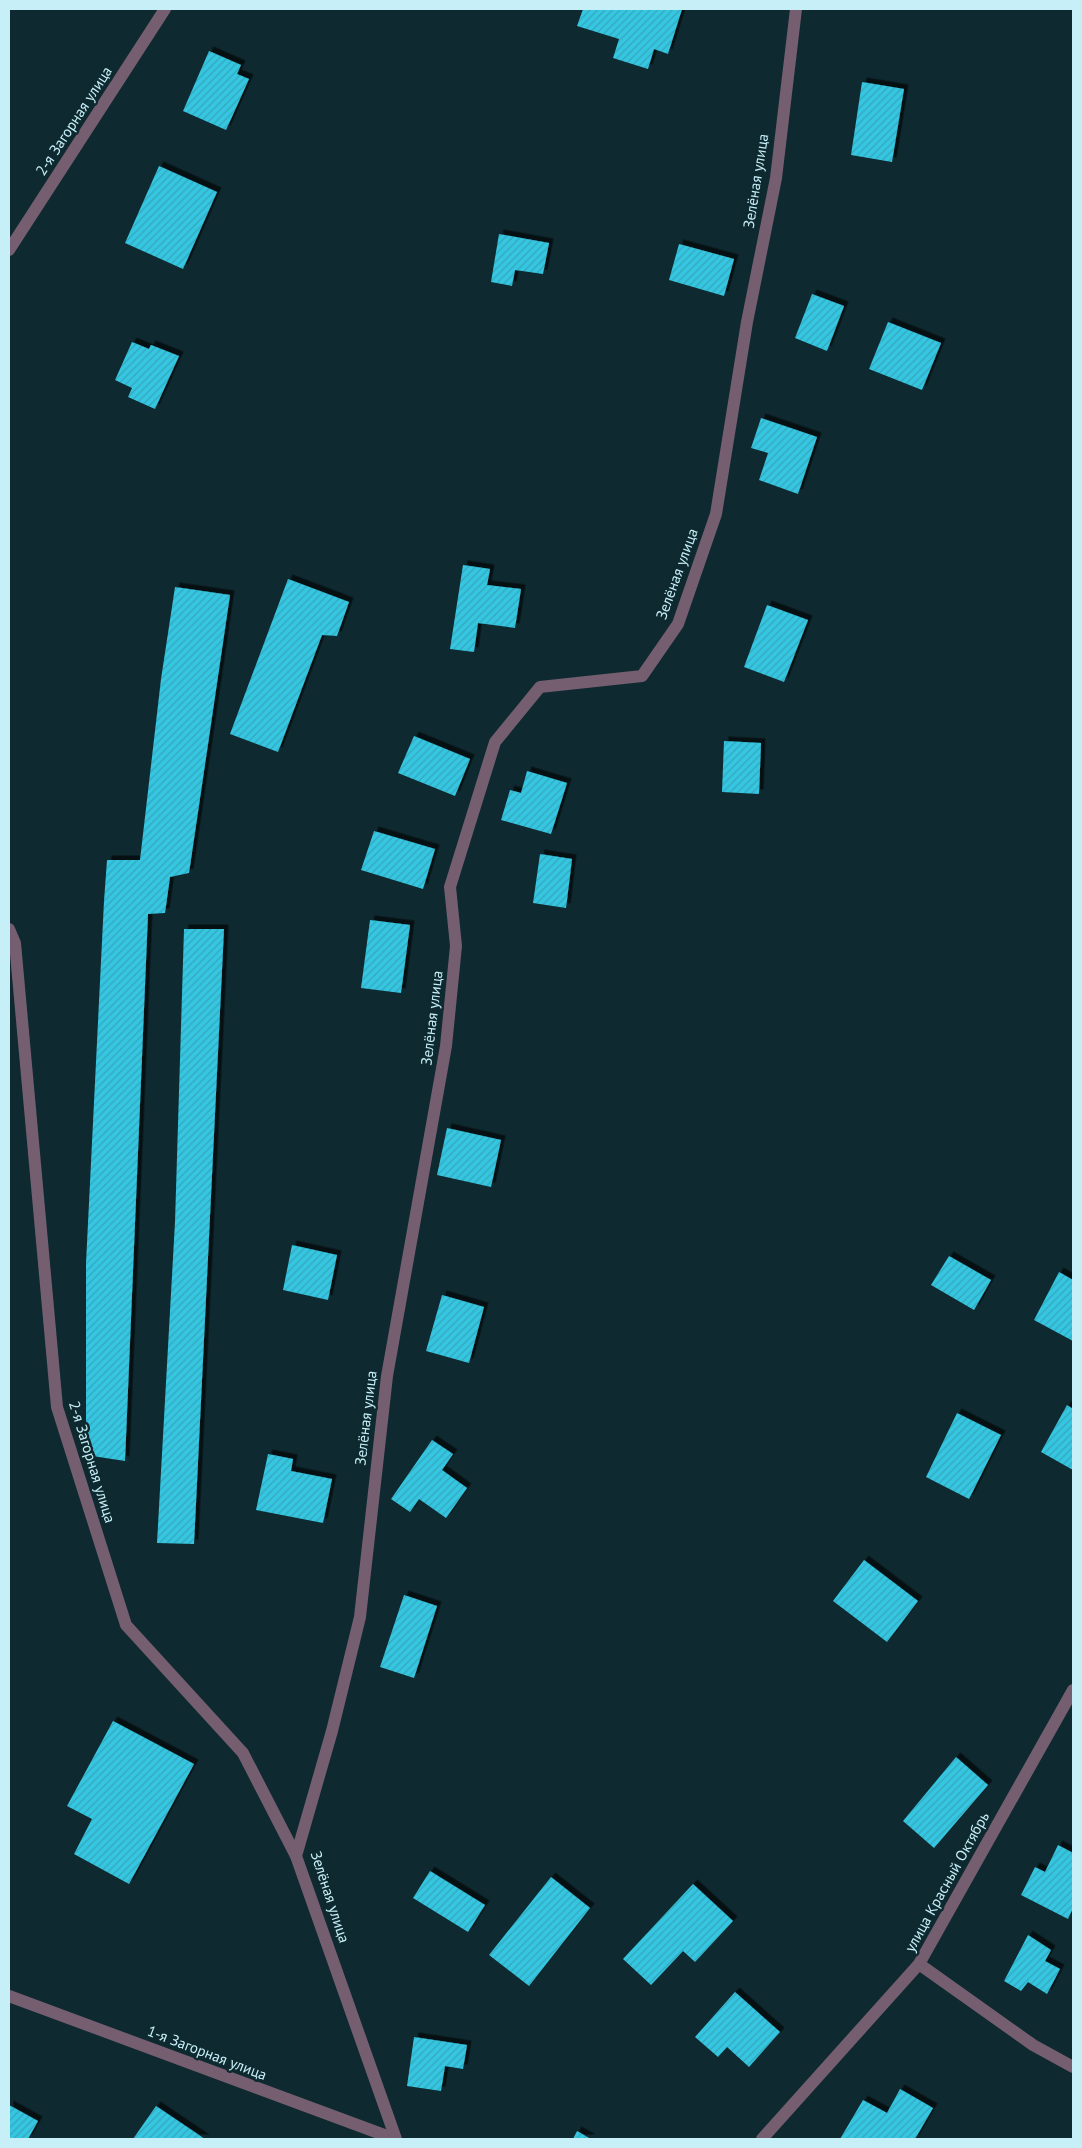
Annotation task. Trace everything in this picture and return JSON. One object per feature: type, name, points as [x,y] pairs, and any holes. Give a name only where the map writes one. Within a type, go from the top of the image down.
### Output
[{"type":"street","name":"2-я Загорная улица","points":[[9,250],[165,9]]},
{"type":"street","name":"Зелёная улица","points":[[396,2139],[296,1856],[332,1731],[360,1617],[387,1376],[446,1046],[456,946],[450,887],[495,742],[540,687],[642,676],[678,624],[716,514],[747,322],[776,178],[796,9]]},
{"type":"street","name":"2-я Загорная улица","points":[[9,929],[15,943],[18,972],[57,1407],[126,1625],[243,1753],[296,1856]]},
{"type":"street","name":"улица Красный Октябрь","points":[[762,2139],[919,1964],[1073,1690]]},
{"type":"street","points":[[919,1964],[1033,2045],[1073,2068]]},
{"type":"street","name":"1-я Загорная улица","points":[[9,1996],[396,2139]]},
{"type":"building","points":[[583,9],[682,9],[668,54],[654,49],[648,69],[613,58],[619,39],[577,26]]},
{"type":"building","points":[[209,51],[241,65],[237,74],[249,79],[226,130],[183,111]]},
{"type":"building","points":[[862,82],[904,89],[892,162],[851,155]]},
{"type":"building","points":[[159,166],[217,192],[183,269],[125,243]]},
{"type":"building","points":[[499,234],[549,243],[543,274],[515,270],[512,286],[491,282]]},
{"type":"building","points":[[679,244],[734,259],[724,296],[669,280]]},
{"type":"building","points":[[812,294],[844,306],[827,351],[795,338]]},
{"type":"building","points":[[888,322],[941,343],[922,390],[869,369]]},
{"type":"building","points":[[132,342],[149,349],[151,345],[179,356],[155,409],[128,397],[132,388],[115,380]]},
{"type":"building","points":[[761,418],[817,437],[798,494],[759,480],[768,453],[751,448]]},
{"type":"building","points":[[463,565],[490,569],[487,585],[521,589],[515,628],[478,623],[474,652],[450,649]]},
{"type":"building","points":[[288,579],[349,602],[337,636],[322,635],[278,752],[230,734]]},
{"type":"building","points":[[175,587],[230,595],[189,873],[170,877],[165,913],[148,914],[125,1461],[86,1455],[86,1263],[104,901],[107,860],[140,860],[161,679]]},
{"type":"building","points":[[767,605],[808,620],[784,682],[744,667]]},
{"type":"building","points":[[414,736],[470,759],[455,796],[398,773]]},
{"type":"building","points":[[724,741],[761,743],[759,794],[722,792]]},
{"type":"building","points":[[527,771],[567,783],[551,834],[501,820],[510,790],[521,793]]},
{"type":"building","points":[[374,831],[435,849],[423,889],[361,870]]},
{"type":"building","points":[[540,854],[572,859],[566,908],[533,903]]},
{"type":"building","points":[[370,920],[410,925],[401,993],[361,988]]},
{"type":"building","points":[[184,929],[224,929],[194,1544],[157,1543],[175,1222]]},
{"type":"building","points":[[447,1128],[501,1140],[491,1187],[437,1175]]},
{"type":"building","points":[[292,1245],[337,1255],[328,1300],[283,1290]]},
{"type":"building","points":[[949,1256],[991,1280],[974,1310],[931,1285]]},
{"type":"building","points":[[1059,1272],[1073,1280],[1073,1341],[1034,1320]]},
{"type":"building","points":[[442,1295],[484,1307],[469,1363],[426,1351]]},
{"type":"building","points":[[1067,1405],[1073,1409],[1073,1470],[1041,1452]]},
{"type":"building","points":[[957,1413],[1001,1435],[969,1499],[926,1477]]},
{"type":"building","points":[[432,1440],[453,1454],[442,1470],[467,1488],[446,1518],[419,1499],[410,1512],[391,1499]]},
{"type":"building","points":[[268,1454],[293,1459],[291,1471],[332,1479],[323,1523],[256,1510]]},
{"type":"building","points":[[864,1560],[918,1601],[887,1642],[833,1601]]},
{"type":"building","points":[[404,1595],[437,1606],[414,1678],[380,1667]]},
{"type":"building","points":[[113,1721],[194,1764],[129,1884],[74,1854],[92,1819],[67,1806]]},
{"type":"building","points":[[956,1757],[988,1785],[934,1848],[903,1821]]},
{"type":"building","points":[[1058,1845],[1073,1853],[1073,1908],[1068,1919],[1021,1895],[1035,1867],[1045,1872]]},
{"type":"building","points":[[430,1871],[485,1905],[468,1932],[413,1898]]},
{"type":"building","points":[[551,1877],[590,1908],[529,1986],[489,1955]]},
{"type":"building","points":[[693,1884],[733,1921],[695,1962],[683,1951],[651,1985],[623,1959]]},
{"type":"building","points":[[1028,1935],[1051,1950],[1045,1961],[1060,1969],[1047,1994],[1028,1982],[1021,1991],[1004,1981]]},
{"type":"building","points":[[735,1992],[780,2032],[749,2067],[727,2047],[718,2057],[695,2037]]},
{"type":"building","points":[[414,2037],[467,2045],[463,2069],[445,2066],[441,2091],[407,2086]]},
{"type":"building","points":[[900,2089],[933,2108],[915,2139],[840,2139],[863,2100],[887,2113]]},
{"type":"building","points":[[9,2105],[38,2121],[28,2139],[9,2139]]},
{"type":"building","points":[[156,2106],[205,2139],[133,2139]]},
{"type":"building","points":[[577,2131],[591,2139],[573,2139]]}]
